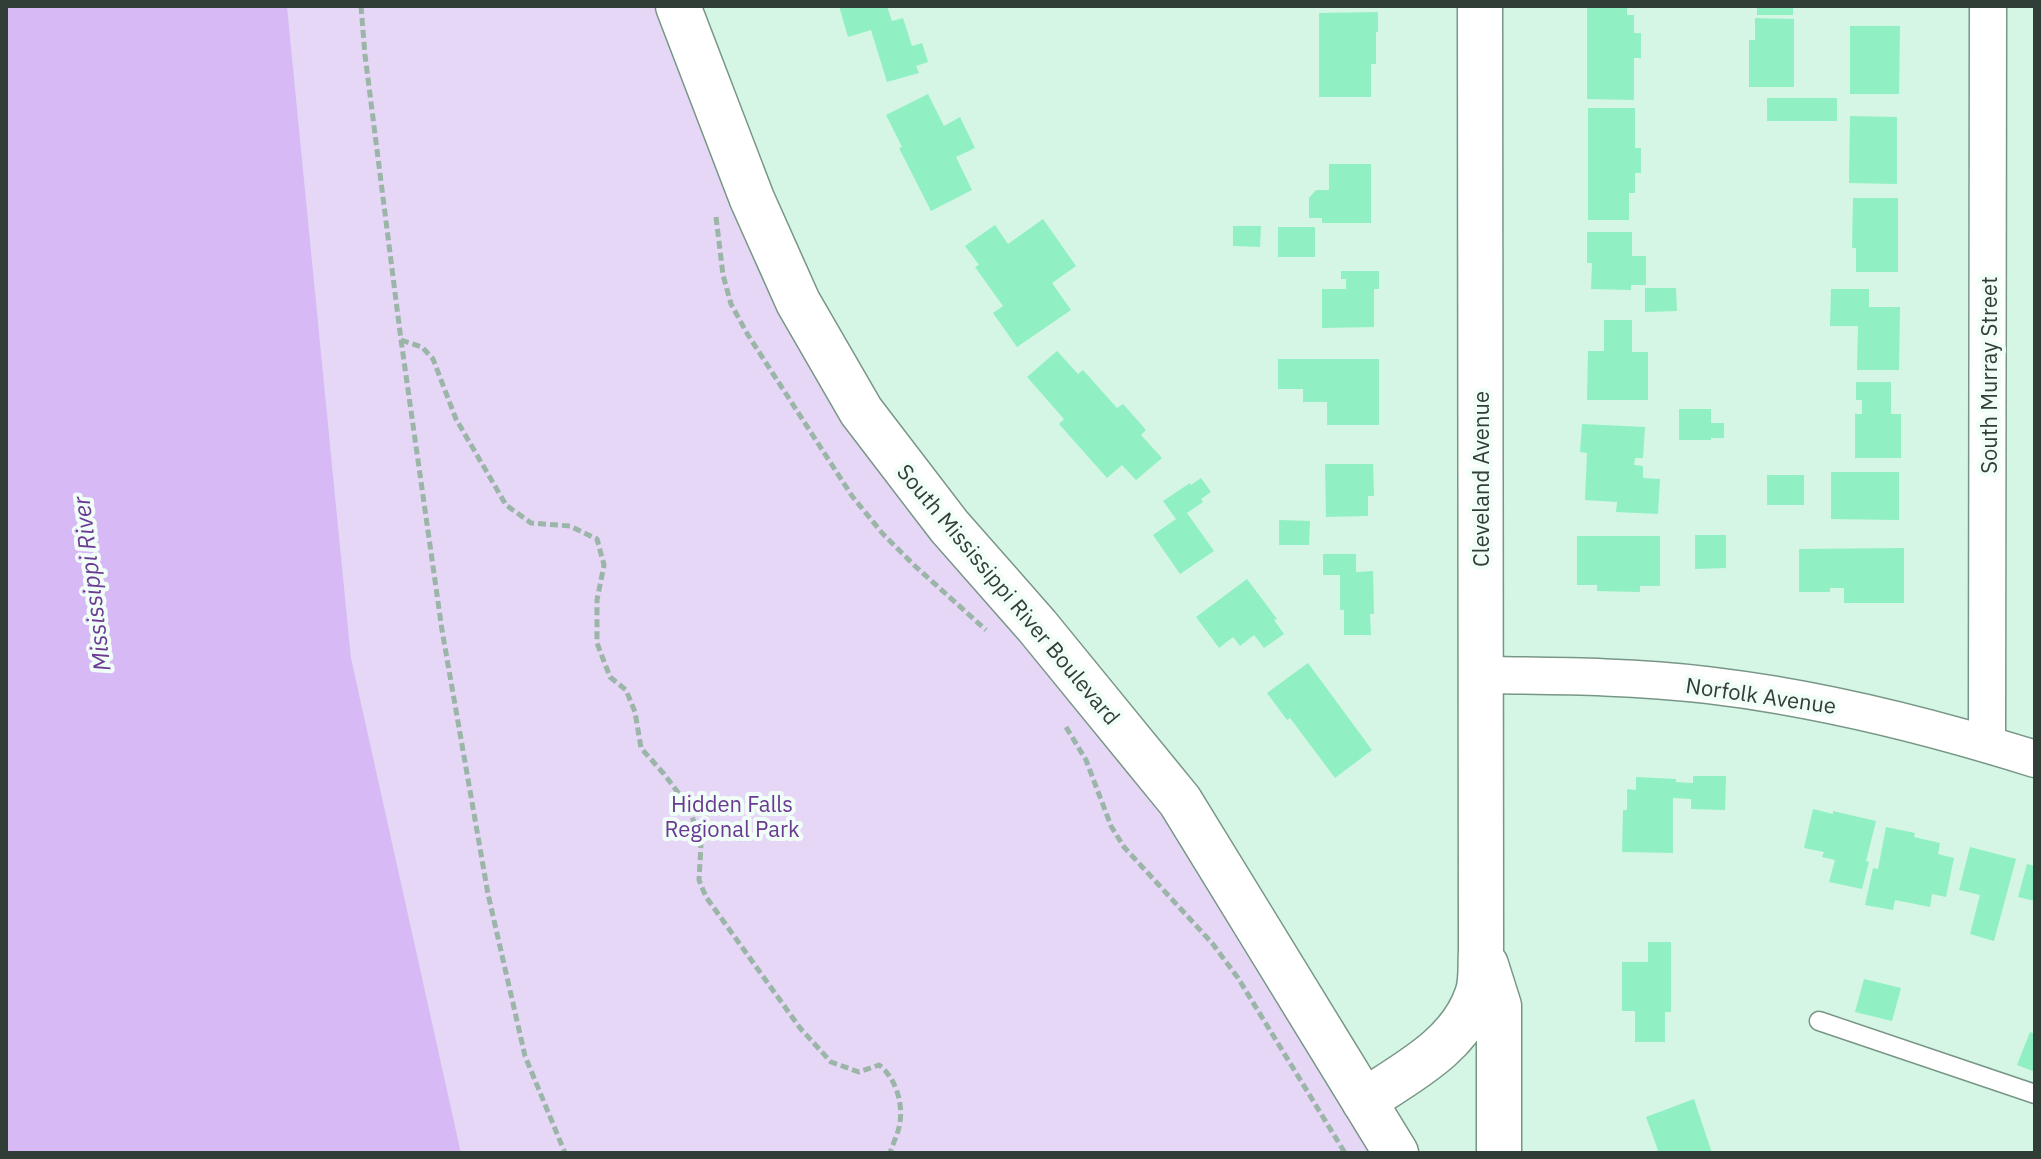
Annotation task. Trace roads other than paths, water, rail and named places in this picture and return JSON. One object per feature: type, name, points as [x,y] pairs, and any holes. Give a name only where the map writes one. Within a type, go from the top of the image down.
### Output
[{"type":"street","name":"South Mississippi River Boulevard","points":[[678,6],[752,199],[793,289],[861,411],[949,526],[1037,626],[1180,801],[1396,1153]]},
{"type":"street","name":"Cleveland Avenue","points":[[1364,1101],[1443,1045],[1465,1022],[1479,993],[1480,6]]},
{"type":"street","name":"South Murray Street","points":[[1987,744],[1988,6]]},
{"type":"street","name":"Norfolk Avenue","points":[[1481,675],[1609,678],[1705,685],[1800,698],[1897,719],[2035,759]]},
{"type":"street","name":"Cleveland Avenue","points":[[1481,951],[1499,1006],[1499,1153]]},
{"type":"lane","points":[[1819,1021],[2035,1094]]},
{"type":"water","name":"Mississippi River","points":[[6,6],[287,6],[351,658],[461,1153],[6,1153]]},
{"type":"park label","name":"Hidden Falls Regional Park","points":[[732,816]]}]
